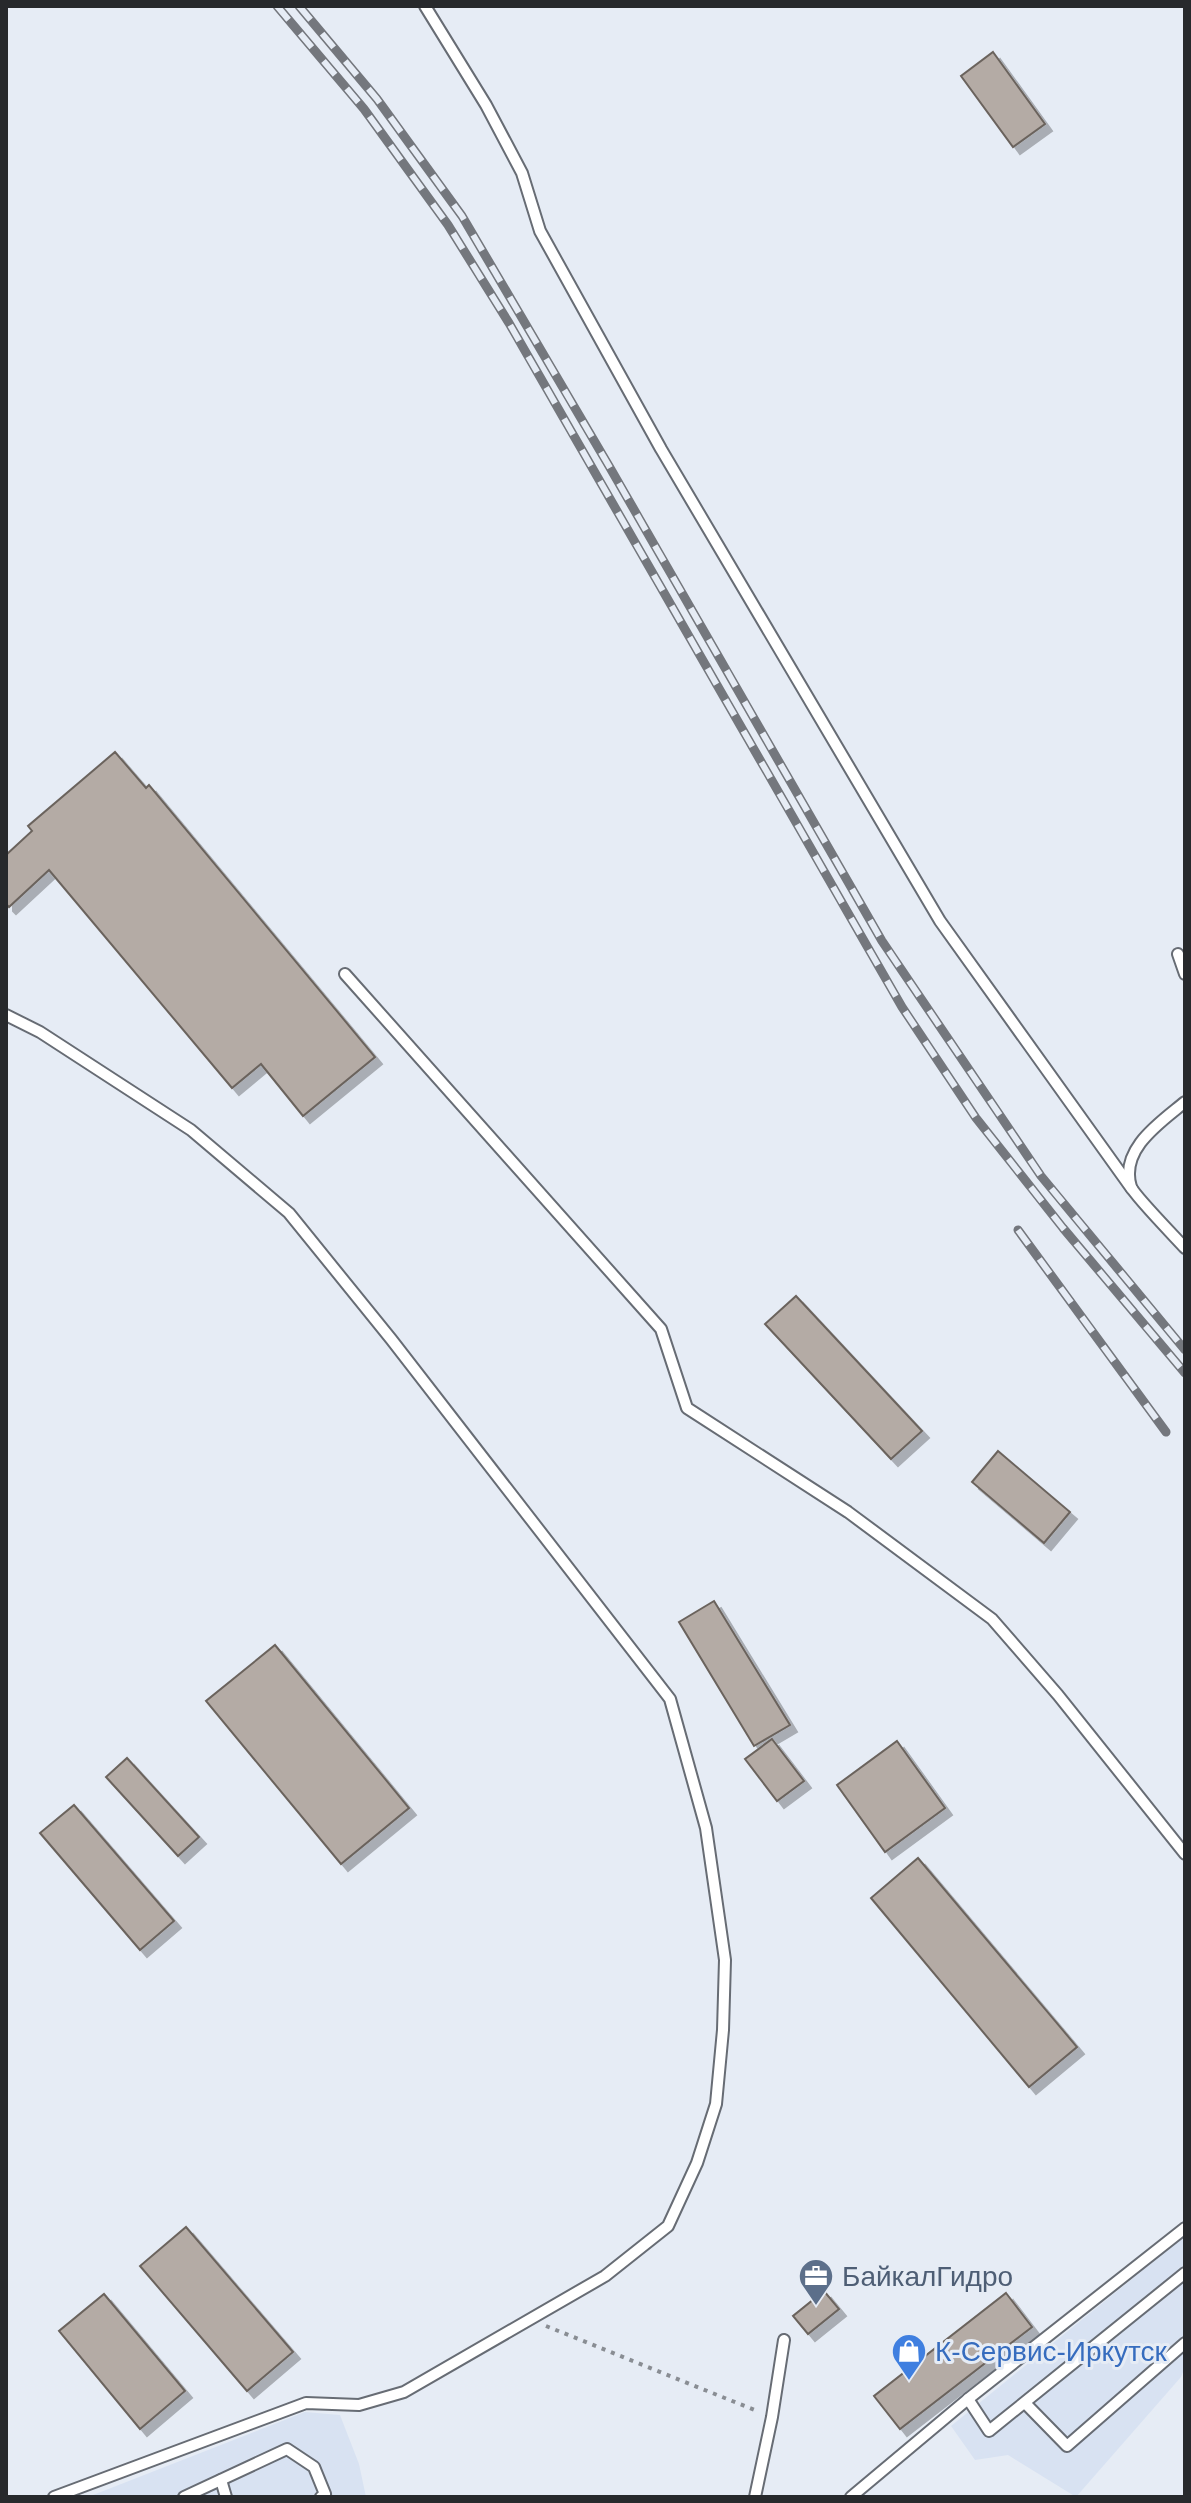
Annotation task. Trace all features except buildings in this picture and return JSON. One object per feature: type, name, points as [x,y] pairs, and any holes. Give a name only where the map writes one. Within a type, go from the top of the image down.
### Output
[{"type":"lane","points":[[425,6],[486,105],[522,173],[540,231],[661,449],[940,921],[1132,1189],[1185,1248]]},
{"type":"lane","points":[[1178,954],[1185,974]]},
{"type":"lane","points":[[345,974],[661,1329],[687,1408],[848,1512],[992,1619],[1058,1695],[1185,1854]]},
{"type":"lane","points":[[6,1015],[40,1032],[191,1130],[289,1213],[391,1339],[670,1699],[706,1828],[725,1960],[716,2104],[697,2163],[668,2226],[605,2276],[404,2392],[359,2405],[306,2403],[54,2497]]},
{"type":"lane","points":[[1132,1189],[1130,1174],[1135,1151],[1145,1136],[1185,1102]]},
{"type":"lane","points":[[851,2497],[968,2399],[1185,2228]]},
{"type":"lane","points":[[968,2399],[989,2431],[1185,2273]]},
{"type":"lane","points":[[755,2497],[784,2340]]},
{"type":"lane","points":[[1025,2403],[1067,2446],[1185,2343]]},
{"type":"lane","points":[[184,2497],[287,2449],[314,2467],[325,2494],[321,2497]]},
{"type":"lane","points":[[221,2480],[226,2497]]},
{"type":"path","points":[[529,2319],[772,2417]]},
{"type":"shaded area","points":[[1185,2236],[1185,2367],[1181,2377],[1076,2497],[1008,2455],[975,2460],[951,2426]]},
{"type":"shaded area","points":[[305,2412],[340,2415],[359,2464],[366,2497],[88,2497]]},
{"type":"railway","points":[[277,6],[364,109],[448,225],[509,323],[902,1007],[976,1118],[1063,1228],[1185,1373]]},
{"type":"railway","points":[[299,6],[377,99],[462,216],[882,941],[1041,1176],[1185,1350]]},
{"type":"railway","points":[[1018,1230],[1166,1432]]},
{"type":"place","name":"БайкалГидро","points":[[816,2307]]},
{"type":"place","name":"К-Сервис-Иркутск","points":[[909,2382]]}]
